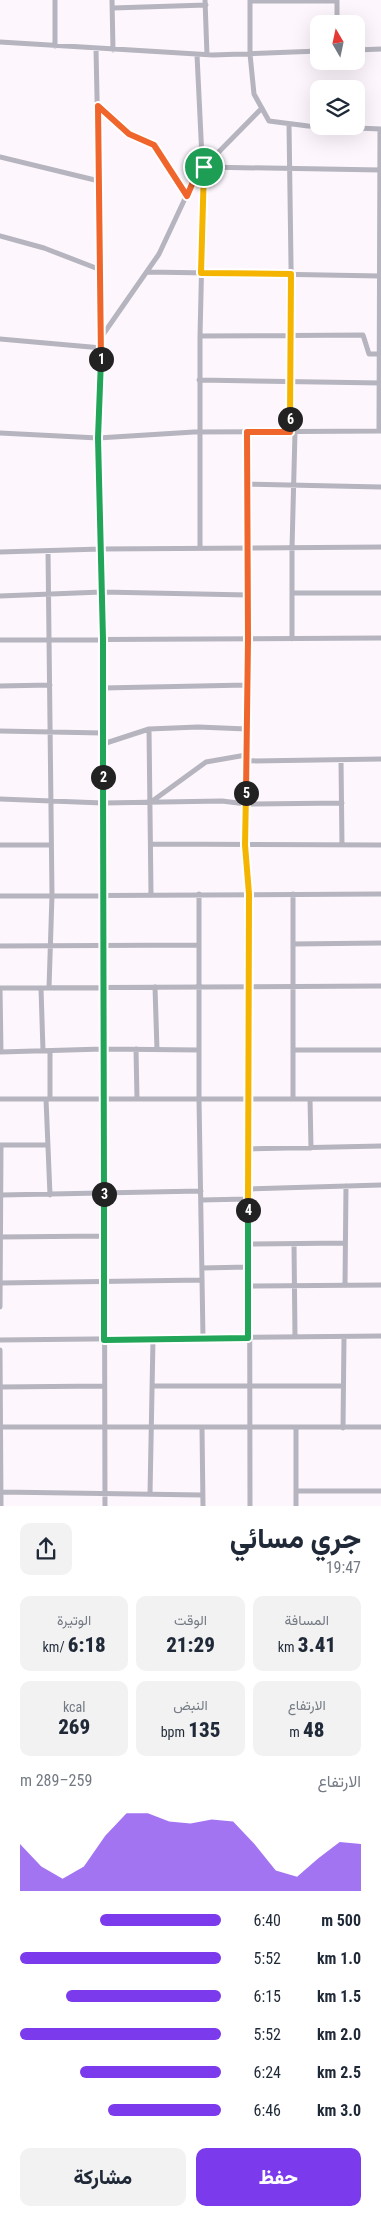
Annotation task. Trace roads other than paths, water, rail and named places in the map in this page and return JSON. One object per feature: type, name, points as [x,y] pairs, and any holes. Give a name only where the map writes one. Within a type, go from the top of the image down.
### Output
[{"type":"street","points":[[55,0],[55,46]]},
{"type":"street","points":[[112,0],[113,50]]},
{"type":"street","points":[[157,0],[157,7]]},
{"type":"street","points":[[0,433],[98,438],[199,432],[380,431],[380,129],[308,126],[269,121],[254,94],[250,54],[250,0],[337,0],[337,15]]},
{"type":"street","points":[[112,8],[206,3],[208,55]]},
{"type":"street","points":[[0,42],[208,55],[310,52]]},
{"type":"street","points":[[96,48],[102,336],[98,438],[103,639],[105,1506]]},
{"type":"street","points":[[365,50],[381,49]]},
{"type":"street","points":[[197,54],[204,167],[199,380],[200,548]]},
{"type":"street","points":[[98,106],[129,134],[154,145],[187,196]]},
{"type":"street","points":[[102,336],[159,254],[196,175],[262,108]]},
{"type":"street","points":[[289,124],[291,382],[294,485],[292,639]]},
{"type":"street","points":[[0,158],[99,182]]},
{"type":"street","points":[[204,167],[380,170]]},
{"type":"street","points":[[0,236],[44,248],[101,270]]},
{"type":"street","points":[[147,272],[380,276]]},
{"type":"street","points":[[200,336],[362,335],[370,354],[380,354]]},
{"type":"street","points":[[0,339],[102,348]]},
{"type":"street","points":[[199,380],[380,383]]},
{"type":"street","points":[[247,432],[248,639],[245,845],[249,894],[248,1338],[250,1506]]},
{"type":"street","points":[[247,484],[381,487]]},
{"type":"street","points":[[0,552],[101,549],[381,548]]},
{"type":"street","points":[[48,551],[52,845],[49,988]]},
{"type":"street","points":[[0,596],[102,592],[248,595]]},
{"type":"street","points":[[292,593],[381,594]]},
{"type":"street","points":[[0,640],[381,638]]},
{"type":"street","points":[[0,686],[50,685]]},
{"type":"street","points":[[103,688],[247,685]]},
{"type":"street","points":[[103,744],[149,730],[198,727],[247,729]]},
{"type":"street","points":[[149,730],[152,844],[151,894]]},
{"type":"street","points":[[0,731],[103,733]]},
{"type":"street","points":[[151,802],[206,762],[246,758],[381,759]]},
{"type":"street","points":[[341,760],[342,845]]},
{"type":"street","points":[[0,799],[103,802],[222,801],[246,804],[342,803]]},
{"type":"street","points":[[152,844],[381,845]]},
{"type":"street","points":[[0,845],[52,845]]},
{"type":"street","points":[[200,894],[199,1099],[203,1338]]},
{"type":"street","points":[[293,894],[293,1099]]},
{"type":"street","points":[[0,896],[381,894]]},
{"type":"street","points":[[293,944],[381,943]]},
{"type":"street","points":[[0,946],[199,945]]},
{"type":"street","points":[[155,986],[157,1050]]},
{"type":"street","points":[[199,1050],[103,1049],[1,1052],[0,988],[381,986]]},
{"type":"street","points":[[41,988],[43,1051]]},
{"type":"street","points":[[136,1049],[137,1099]]},
{"type":"street","points":[[293,1050],[381,1050]]},
{"type":"street","points":[[50,1051],[48,1099],[50,1195]]},
{"type":"street","points":[[0,1099],[381,1099]]},
{"type":"street","points":[[310,1099],[311,1148]]},
{"type":"street","points":[[0,1307],[0,1145],[48,1145]]},
{"type":"street","points":[[248,1149],[381,1146]]},
{"type":"street","points":[[248,1189],[381,1185]]},
{"type":"street","points":[[345,1285],[346,1186]]},
{"type":"street","points":[[1,1195],[201,1191]]},
{"type":"street","points":[[201,1200],[248,1199]]},
{"type":"street","points":[[0,1237],[104,1236]]},
{"type":"street","points":[[248,1244],[345,1244]]},
{"type":"street","points":[[294,1244],[295,1337]]},
{"type":"street","points":[[202,1268],[248,1267]]},
{"type":"street","points":[[0,1283],[202,1280]]},
{"type":"street","points":[[248,1286],[381,1285]]},
{"type":"street","points":[[343,1428],[344,1336]]},
{"type":"street","points":[[0,1340],[381,1336]]},
{"type":"street","points":[[150,1494],[153,1339]]},
{"type":"street","points":[[0,1350],[1,1506]]},
{"type":"street","points":[[0,1387],[104,1386]]},
{"type":"street","points":[[152,1386],[343,1386]]},
{"type":"street","points":[[1,1428],[381,1427]]},
{"type":"street","points":[[202,1428],[202,1506]]},
{"type":"street","points":[[296,1428],[296,1506]]},
{"type":"street","points":[[296,1491],[381,1491]]},
{"type":"street","points":[[1,1492],[202,1495]]}]
